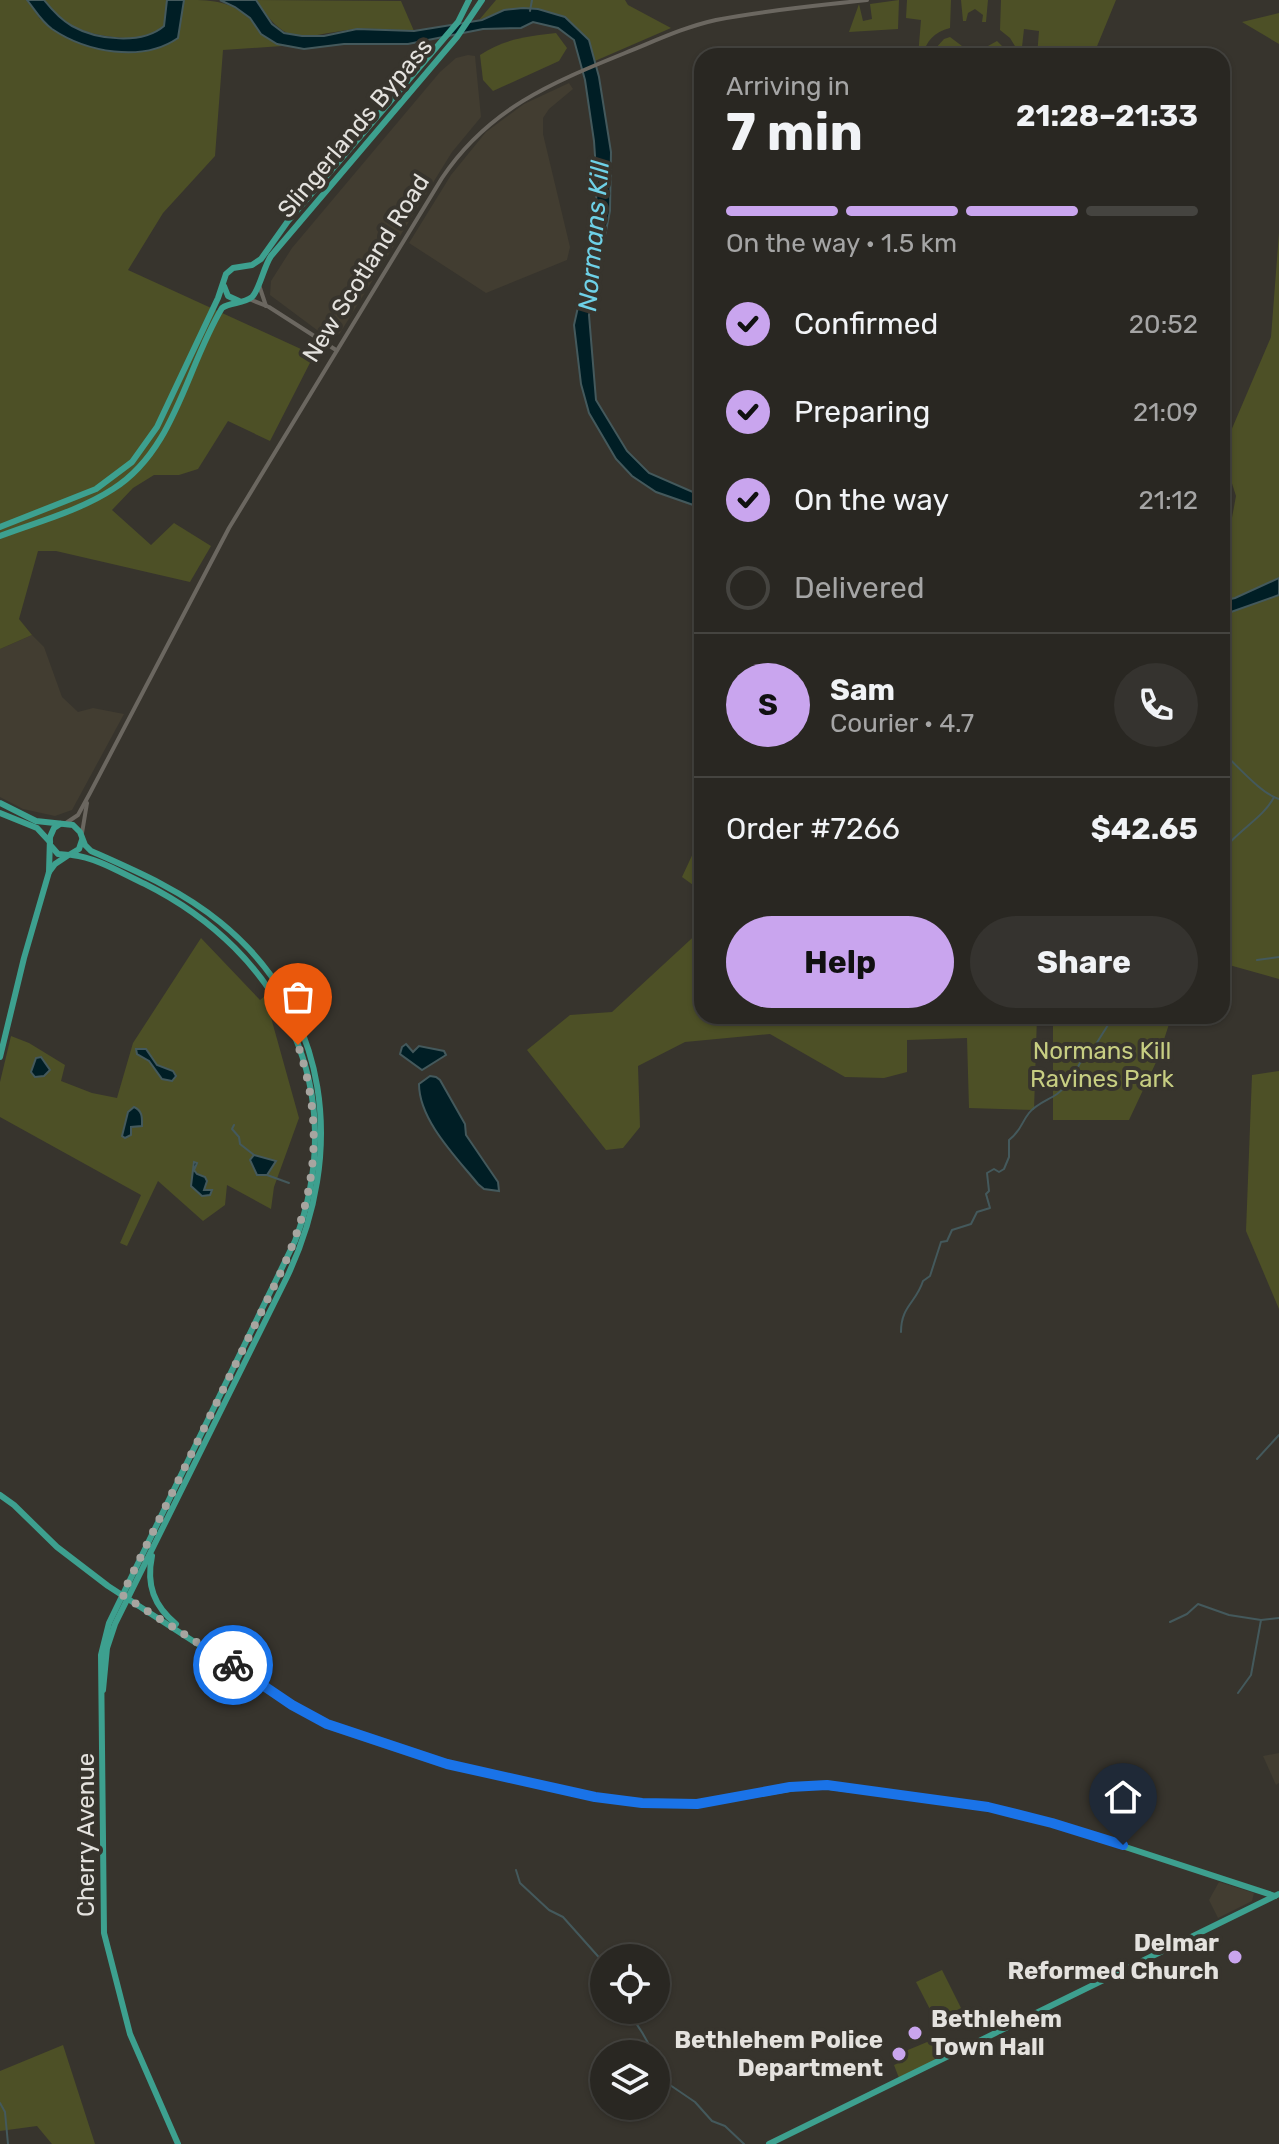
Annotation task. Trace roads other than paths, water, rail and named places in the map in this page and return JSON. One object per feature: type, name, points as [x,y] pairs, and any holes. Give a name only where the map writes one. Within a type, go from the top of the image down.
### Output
[{"type":"main road","name":"Slingerlands Bypass","points":[[258,282],[274,253],[451,44],[466,16],[469,0]]},
{"type":"main road","name":"Slingerlands Bypass","points":[[245,267],[261,259],[435,48],[482,0]]},
{"type":"main road","points":[[0,527],[86,493],[115,477],[132,462],[157,427],[229,271],[238,266],[255,274],[258,282],[255,293],[249,299],[226,305],[219,313],[165,430],[138,468],[100,496],[0,536]]},
{"type":"main road","points":[[224,286],[228,296],[239,301]]},
{"type":"main road","points":[[0,803],[36,821],[65,823],[77,828],[82,838],[79,849],[55,864],[49,872]]},
{"type":"main road","points":[[0,813],[37,828],[58,854],[70,855]]},
{"type":"main road","points":[[0,1057],[49,872],[54,828],[65,823]]},
{"type":"main road","name":"Cherry Avenue","points":[[82,838],[91,851],[200,906],[252,954],[274,981],[296,1021],[312,1065],[320,1103],[321,1165],[306,1233],[125,1596],[107,1648],[101,1705],[104,1933],[130,2034],[178,2144]]},
{"type":"main road","name":"Cherry Avenue","points":[[70,855],[98,861],[175,900],[213,926],[238,950],[267,985],[289,1024],[305,1067],[312,1104],[313,1164],[299,1230],[163,1520]]},
{"type":"main road","points":[[0,1495],[57,1547],[125,1596],[292,1705],[327,1724],[447,1764],[595,1797],[642,1803],[697,1804],[813,1785],[979,1805],[1072,1829],[1278,1896]]},
{"type":"main road","points":[[150,1546],[149,1573],[153,1596],[166,1616],[201,1644]]},
{"type":"main road","points":[[769,2144],[1278,1896]]},
{"type":"street","name":"New Scotland Road","points":[[65,823],[78,815],[210,562],[336,350],[457,155],[485,126],[532,94],[674,33],[715,21],[867,0]]},
{"type":"street","points":[[258,282],[266,306]]},
{"type":"street","points":[[249,299],[266,306],[336,350]]},
{"type":"street","name":"New Scotland Road","points":[[82,838],[90,793]]},
{"type":"water","points":[[27,0],[44,0],[64,21],[82,31],[106,37],[132,38],[155,32],[164,26],[167,0],[184,0],[178,38],[148,50],[114,52],[66,37],[48,26]]},
{"type":"water","name":"Normans Kill","points":[[220,0],[256,0],[272,24],[284,33],[302,36],[324,36],[357,29],[414,31],[482,20],[504,10],[538,9],[565,17],[589,40],[599,77],[611,152],[610,211],[589,315],[596,400],[627,451],[649,473],[694,493],[694,505],[656,492],[632,476],[616,459],[589,413],[581,384],[574,325],[594,235],[597,185],[585,80],[574,40],[558,28],[533,22],[521,28],[483,29],[408,44],[344,44],[304,49],[277,44],[261,34],[250,18]]},
{"type":"water","points":[[1279,578],[1279,595],[1230,612],[1230,599]]},
{"type":"water","points":[[406,1044],[413,1052],[419,1046],[444,1051],[446,1055],[422,1070],[400,1054]]},
{"type":"water","points":[[136,1049],[146,1049],[157,1065],[173,1071],[176,1076],[172,1081],[162,1079],[149,1061],[137,1054]]},
{"type":"water","points":[[41,1057],[50,1070],[44,1076],[35,1077],[31,1072],[36,1058]]},
{"type":"water","points":[[430,1076],[440,1080],[465,1124],[466,1135],[498,1182],[499,1191],[484,1189],[478,1184],[432,1124],[425,1111],[419,1084]]},
{"type":"water","points":[[134,1107],[140,1113],[142,1126],[131,1127],[131,1135],[125,1138],[122,1136],[128,1112]]},
{"type":"water","points":[[254,1155],[276,1161],[267,1175],[257,1175],[250,1160]]},
{"type":"water","points":[[194,1162],[197,1163],[194,1170],[207,1181],[204,1190],[212,1190],[210,1195],[202,1196],[191,1186]]},
{"type":"waterway","points":[[530,11],[532,0]]},
{"type":"waterway","points":[[1230,760],[1257,785],[1279,799]]},
{"type":"waterway","points":[[1230,843],[1274,797]]},
{"type":"waterway","points":[[1257,960],[1279,957]]},
{"type":"waterway","points":[[901,1332],[903,1316],[923,1281],[930,1276],[941,1242],[947,1241],[952,1230],[971,1224],[977,1212],[990,1208],[986,1194],[989,1191],[987,1173],[1004,1169],[1009,1157],[1009,1140],[1033,1109],[1073,1083],[1080,1063],[1110,1024]]},
{"type":"waterway","points":[[234,1125],[232,1129],[239,1137],[240,1144],[254,1155]]},
{"type":"waterway","points":[[267,1175],[289,1183]]},
{"type":"waterway","points":[[1257,1459],[1279,1435]]},
{"type":"waterway","points":[[1170,1622],[1187,1614],[1198,1604],[1229,1615],[1261,1620]]},
{"type":"waterway","points":[[1238,1693],[1251,1675],[1261,1620],[1279,1618]]},
{"type":"waterway","points":[[516,1870],[520,1883],[549,1910],[563,1917],[590,1947]]},
{"type":"waterway","points":[[636,2024],[646,2040]]},
{"type":"waterway","points":[[670,2085],[744,2144]]},
{"type":"waterway","points":[[0,2103],[5,2112],[8,2144]]},
{"type":"place","name":"Delmar Reformed Church","points":[[1235,1957]]},
{"type":"place","name":"Bethlehem Town Hall","points":[[915,2033]]},
{"type":"place","name":"Bethlehem Police Department","points":[[899,2054]]},
{"type":"park label","name":"Normans Kill Ravines Park","points":[[1102,1065]]}]
